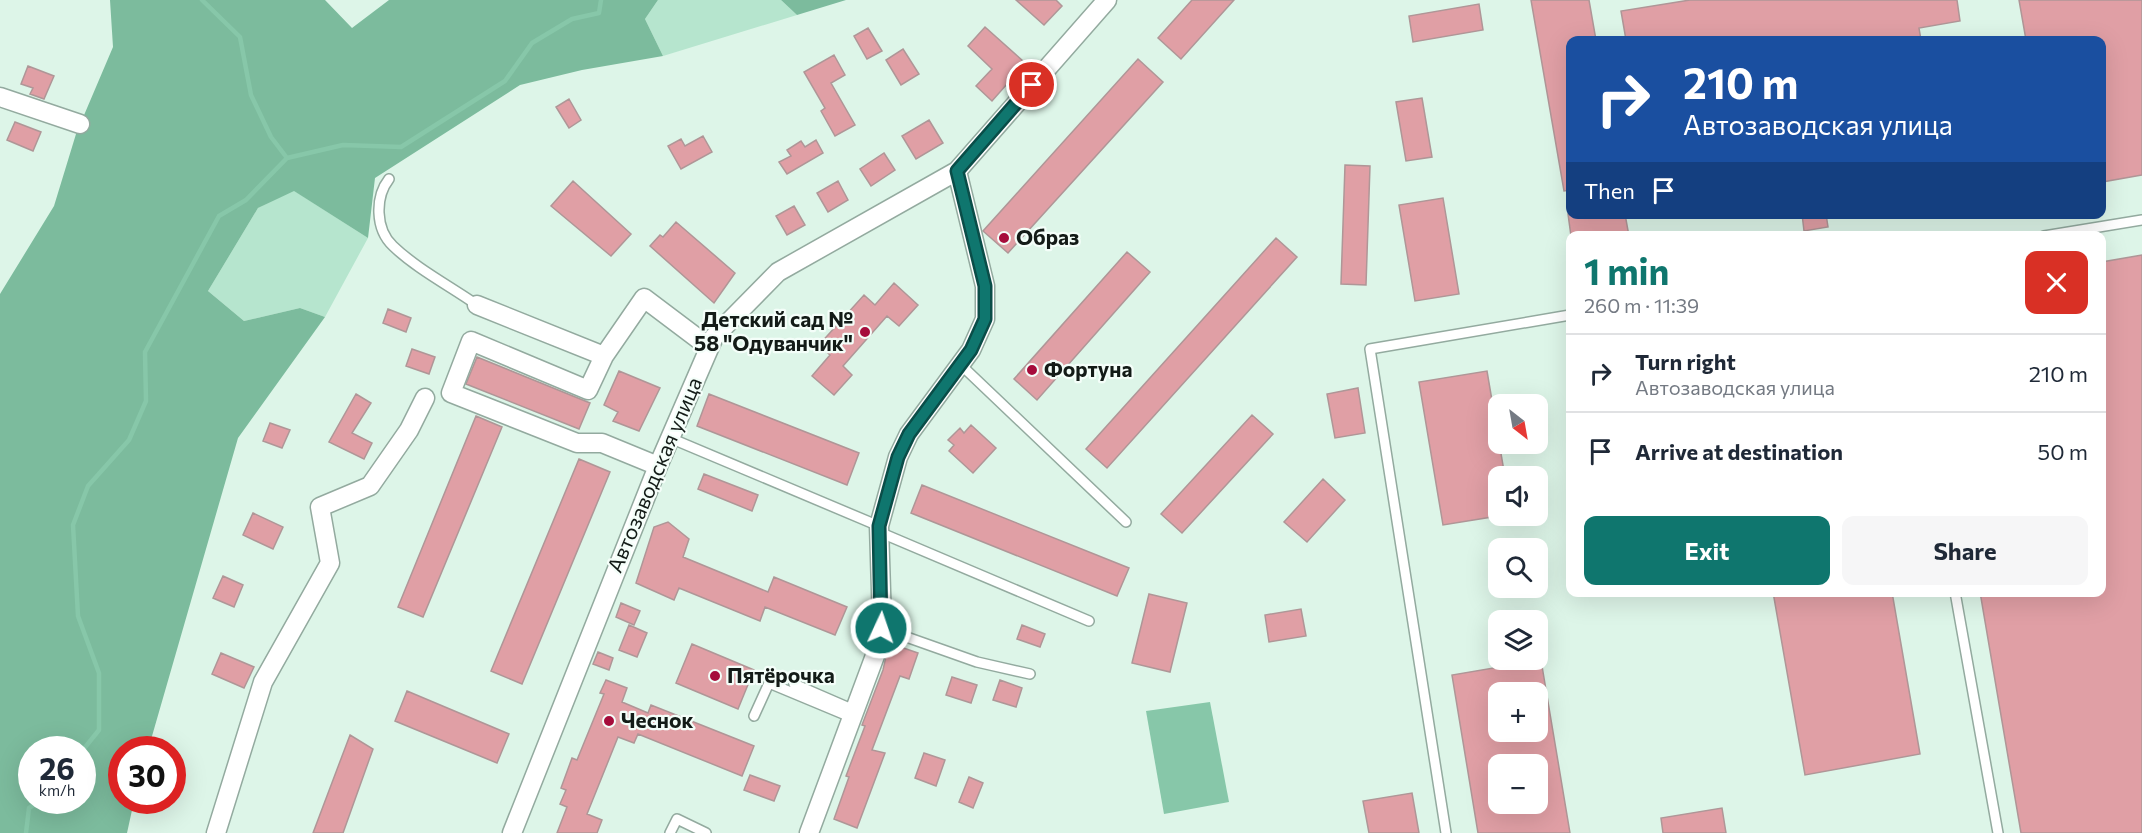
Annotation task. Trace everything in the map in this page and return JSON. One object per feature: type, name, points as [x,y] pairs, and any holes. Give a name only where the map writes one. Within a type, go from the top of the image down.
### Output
[{"type":"street","name":"Автозаводская улица","points":[[512,833],[658,466],[714,337],[777,272],[957,171],[1107,0]]},
{"type":"street","points":[[0,97],[80,124]]},
{"type":"street","points":[[809,833],[850,713],[876,653],[881,628],[879,529],[898,457],[909,434],[971,350],[985,319],[985,286],[957,171]]},
{"type":"street","points":[[658,466],[602,443],[577,443],[452,393],[471,341],[588,390],[604,356],[644,298],[709,347]]},
{"type":"street","points":[[477,305],[604,356]]},
{"type":"street","points":[[216,833],[263,682],[330,563],[320,507],[370,486],[409,430],[425,398]]},
{"type":"lane","points":[[389,179],[382,189],[378,219],[391,245],[477,305]]},
{"type":"lane","points":[[2075,231],[2142,220]]},
{"type":"lane","points":[[1446,833],[1370,349],[1566,316]]},
{"type":"lane","points":[[961,364],[1126,522]]},
{"type":"lane","points":[[670,438],[1089,621]]},
{"type":"lane","points":[[1956,597],[1998,833]]},
{"type":"lane","points":[[881,628],[977,662],[1030,674]]},
{"type":"lane","points":[[754,716],[769,683],[850,713]]},
{"type":"lane","points":[[795,684],[850,713]]},
{"type":"lane","points":[[670,833],[677,819],[706,833]]},
{"type":"shaded area","points":[[110,0],[325,0],[352,28],[389,0],[658,0],[645,19],[663,56],[582,70],[520,85],[375,178],[368,238],[294,191],[258,208],[208,291],[244,321],[300,308],[325,317],[238,438],[152,736],[108,736],[108,814],[131,814],[127,833],[0,833],[0,294],[54,206],[76,134],[113,47]]},
{"type":"shaded area","points":[[658,0],[781,0],[797,15],[663,56],[645,19]]},
{"type":"shaded area","points":[[781,0],[846,0],[797,15]]},
{"type":"shaded area","points":[[293,190],[368,238],[325,317],[300,308],[244,321],[208,291],[258,208]]},
{"type":"shaded area","points":[[1210,702],[1229,802],[1164,814],[1146,711]]},
{"type":"building","points":[[1016,0],[1056,0],[1062,6],[1044,25]]},
{"type":"building","points":[[1192,0],[1234,0],[1181,59],[1158,38]]},
{"type":"building","points":[[1531,0],[1589,0],[1595,36],[1566,36],[1566,191],[1564,191]]},
{"type":"building","points":[[1690,0],[1957,0],[1960,21],[1919,28],[1920,36],[1625,36],[1621,11]]},
{"type":"building","points":[[2019,0],[2142,0],[2142,175],[2106,181],[2106,36],[2025,36]]},
{"type":"building","points":[[1479,4],[1483,30],[1413,42],[1409,16]]},
{"type":"building","points":[[985,27],[1023,61],[1012,72],[1015,75],[992,101],[976,86],[992,69],[968,46]]},
{"type":"building","points":[[868,28],[882,51],[867,59],[854,36]]},
{"type":"building","points":[[903,49],[919,74],[901,85],[886,60]]},
{"type":"building","points":[[834,55],[845,75],[831,83],[855,125],[835,136],[821,111],[825,108],[804,72]]},
{"type":"building","points":[[1138,59],[1163,82],[1008,253],[983,231]]},
{"type":"building","points":[[28,66],[54,76],[44,99],[30,94],[33,88],[21,84]]},
{"type":"building","points":[[1422,98],[1432,157],[1406,161],[1396,102]]},
{"type":"building","points":[[569,99],[581,120],[569,128],[556,107]]},
{"type":"building","points":[[929,120],[943,143],[916,159],[902,136]]},
{"type":"building","points":[[15,122],[41,132],[33,151],[7,140]]},
{"type":"building","points":[[703,136],[712,152],[681,169],[668,146],[681,139],[685,146]]},
{"type":"building","points":[[816,140],[823,153],[787,174],[779,162],[791,156],[787,150],[801,141],[805,147]]},
{"type":"building","points":[[884,153],[895,170],[871,186],[860,169]]},
{"type":"building","points":[[1345,165],[1370,166],[1366,285],[1341,284]]},
{"type":"building","points":[[573,181],[631,234],[611,256],[551,206]]},
{"type":"building","points":[[838,181],[848,200],[828,212],[817,193]]},
{"type":"building","points":[[1443,198],[1459,294],[1415,301],[1399,205]]},
{"type":"building","points":[[794,206],[805,225],[787,235],[776,216]]},
{"type":"building","points":[[1569,219],[1626,219],[1628,231],[1570,231]]},
{"type":"building","points":[[1803,219],[1827,219],[1828,227],[1804,231]]},
{"type":"building","points":[[676,222],[735,273],[714,303],[650,246],[660,235],[663,237]]},
{"type":"building","points":[[1276,238],[1297,257],[1107,468],[1086,449]]},
{"type":"building","points":[[1127,252],[1150,272],[1037,400],[1014,379]]},
{"type":"building","points":[[2142,255],[2142,833],[2021,833],[1981,597],[2106,597],[2106,261]]},
{"type":"building","points":[[894,283],[918,305],[899,326],[887,316],[843,366],[852,375],[834,395],[812,376],[830,355],[819,345],[864,295],[875,305]]},
{"type":"building","points":[[388,309],[411,318],[406,332],[383,323]]},
{"type":"building","points":[[412,349],[435,357],[429,374],[406,366]]},
{"type":"building","points":[[477,357],[590,403],[579,429],[466,384]]},
{"type":"building","points":[[619,371],[660,388],[639,431],[613,421],[618,412],[604,405]]},
{"type":"building","points":[[1487,371],[1491,394],[1488,394],[1488,454],[1501,454],[1503,466],[1488,466],[1488,518],[1443,525],[1419,382]]},
{"type":"building","points":[[1358,388],[1365,433],[1335,438],[1327,394]]},
{"type":"building","points":[[356,394],[371,403],[352,433],[372,443],[364,459],[329,442]]},
{"type":"building","points":[[709,394],[859,453],[847,485],[697,426]]},
{"type":"building","points":[[1252,415],[1273,434],[1182,533],[1161,514]]},
{"type":"building","points":[[476,416],[502,427],[423,617],[398,607]]},
{"type":"building","points":[[270,423],[290,430],[282,448],[263,441]]},
{"type":"building","points":[[971,425],[996,448],[973,473],[949,451],[954,445],[948,440],[960,428],[964,433]]},
{"type":"building","points":[[579,459],[610,472],[522,684],[491,671]]},
{"type":"building","points":[[704,474],[758,495],[752,511],[698,489]]},
{"type":"building","points":[[1323,479],[1345,500],[1307,542],[1284,522]]},
{"type":"building","points":[[922,485],[1129,568],[1117,596],[911,513]]},
{"type":"building","points":[[253,513],[283,527],[273,549],[243,535]]},
{"type":"building","points":[[668,522],[689,539],[683,557],[768,592],[774,577],[847,607],[835,635],[765,607],[760,621],[679,588],[674,600],[636,583],[654,527]]},
{"type":"building","points":[[223,576],[243,585],[234,607],[213,598]]},
{"type":"building","points":[[1149,594],[1187,603],[1170,672],[1132,663]]},
{"type":"building","points":[[1774,597],[1893,597],[1920,754],[1805,775]]},
{"type":"building","points":[[621,603],[640,611],[634,625],[616,617]]},
{"type":"building","points":[[1301,609],[1306,636],[1269,642],[1265,615]]},
{"type":"building","points":[[629,625],[647,633],[637,657],[619,650]]},
{"type":"building","points":[[1022,625],[1045,634],[1040,647],[1017,639]]},
{"type":"building","points":[[889,643],[918,653],[909,679],[900,676],[872,750],[885,753],[857,828],[834,819],[849,777],[846,776],[865,726],[862,725],[883,670]]},
{"type":"building","name":"Пятёрочка","points":[[692,644],[754,670],[738,709],[676,683]]},
{"type":"building","points":[[598,652],[613,658],[609,670],[593,664]]},
{"type":"building","points":[[221,653],[254,667],[244,688],[212,674]]},
{"type":"building","points":[[1488,669],[1543,670],[1545,682],[1488,682],[1488,742],[1548,742],[1548,702],[1570,833],[1478,833],[1452,675]]},
{"type":"building","points":[[952,677],[977,685],[971,703],[946,695]]},
{"type":"building","points":[[606,680],[627,688],[622,702],[648,713],[651,705],[754,746],[742,776],[638,734],[634,743],[618,737],[587,814],[602,820],[597,833],[557,833],[567,807],[560,804],[566,790],[561,788],[572,758],[577,760],[604,694],[600,693]]},
{"type":"building","points":[[1000,680],[1022,688],[1016,707],[993,700]]},
{"type":"building","points":[[407,691],[509,734],[497,763],[395,721]]},
{"type":"building","points":[[350,735],[373,749],[343,833],[313,833]]},
{"type":"building","points":[[924,753],[945,760],[936,786],[915,778]]},
{"type":"building","points":[[750,775],[780,786],[774,801],[744,790]]},
{"type":"building","points":[[969,777],[983,783],[973,808],[959,802]]},
{"type":"building","points":[[1412,793],[1419,833],[1369,833],[1363,801]]},
{"type":"building","points":[[1722,808],[1726,833],[1663,833],[1661,818]]},
{"type":"waterway","points":[[202,0],[240,37],[251,95],[271,137],[287,158]]},
{"type":"waterway","points":[[94,736],[99,730],[99,673],[78,616],[73,525],[88,486],[129,440],[146,401],[145,352],[219,216],[246,200],[287,158],[343,145],[401,147],[505,81],[532,43],[572,19],[599,13],[601,0]]},
{"type":"waterway","points":[[26,833],[28,814]]},
{"type":"place","name":"Образ","points":[[1004,238]]},
{"type":"place","name":"Детский сад № 58 \"Одуванчик\"","points":[[865,332]]},
{"type":"place","name":"Фортуна","points":[[1032,370]]},
{"type":"place","name":"Пятёрочка","points":[[715,676]]},
{"type":"place","name":"Чеснок","points":[[609,721]]},
{"type":"route","points":[[881,628],[879,526],[898,457],[909,434],[971,350],[985,319],[985,286],[957,171],[1032,85]]}]
